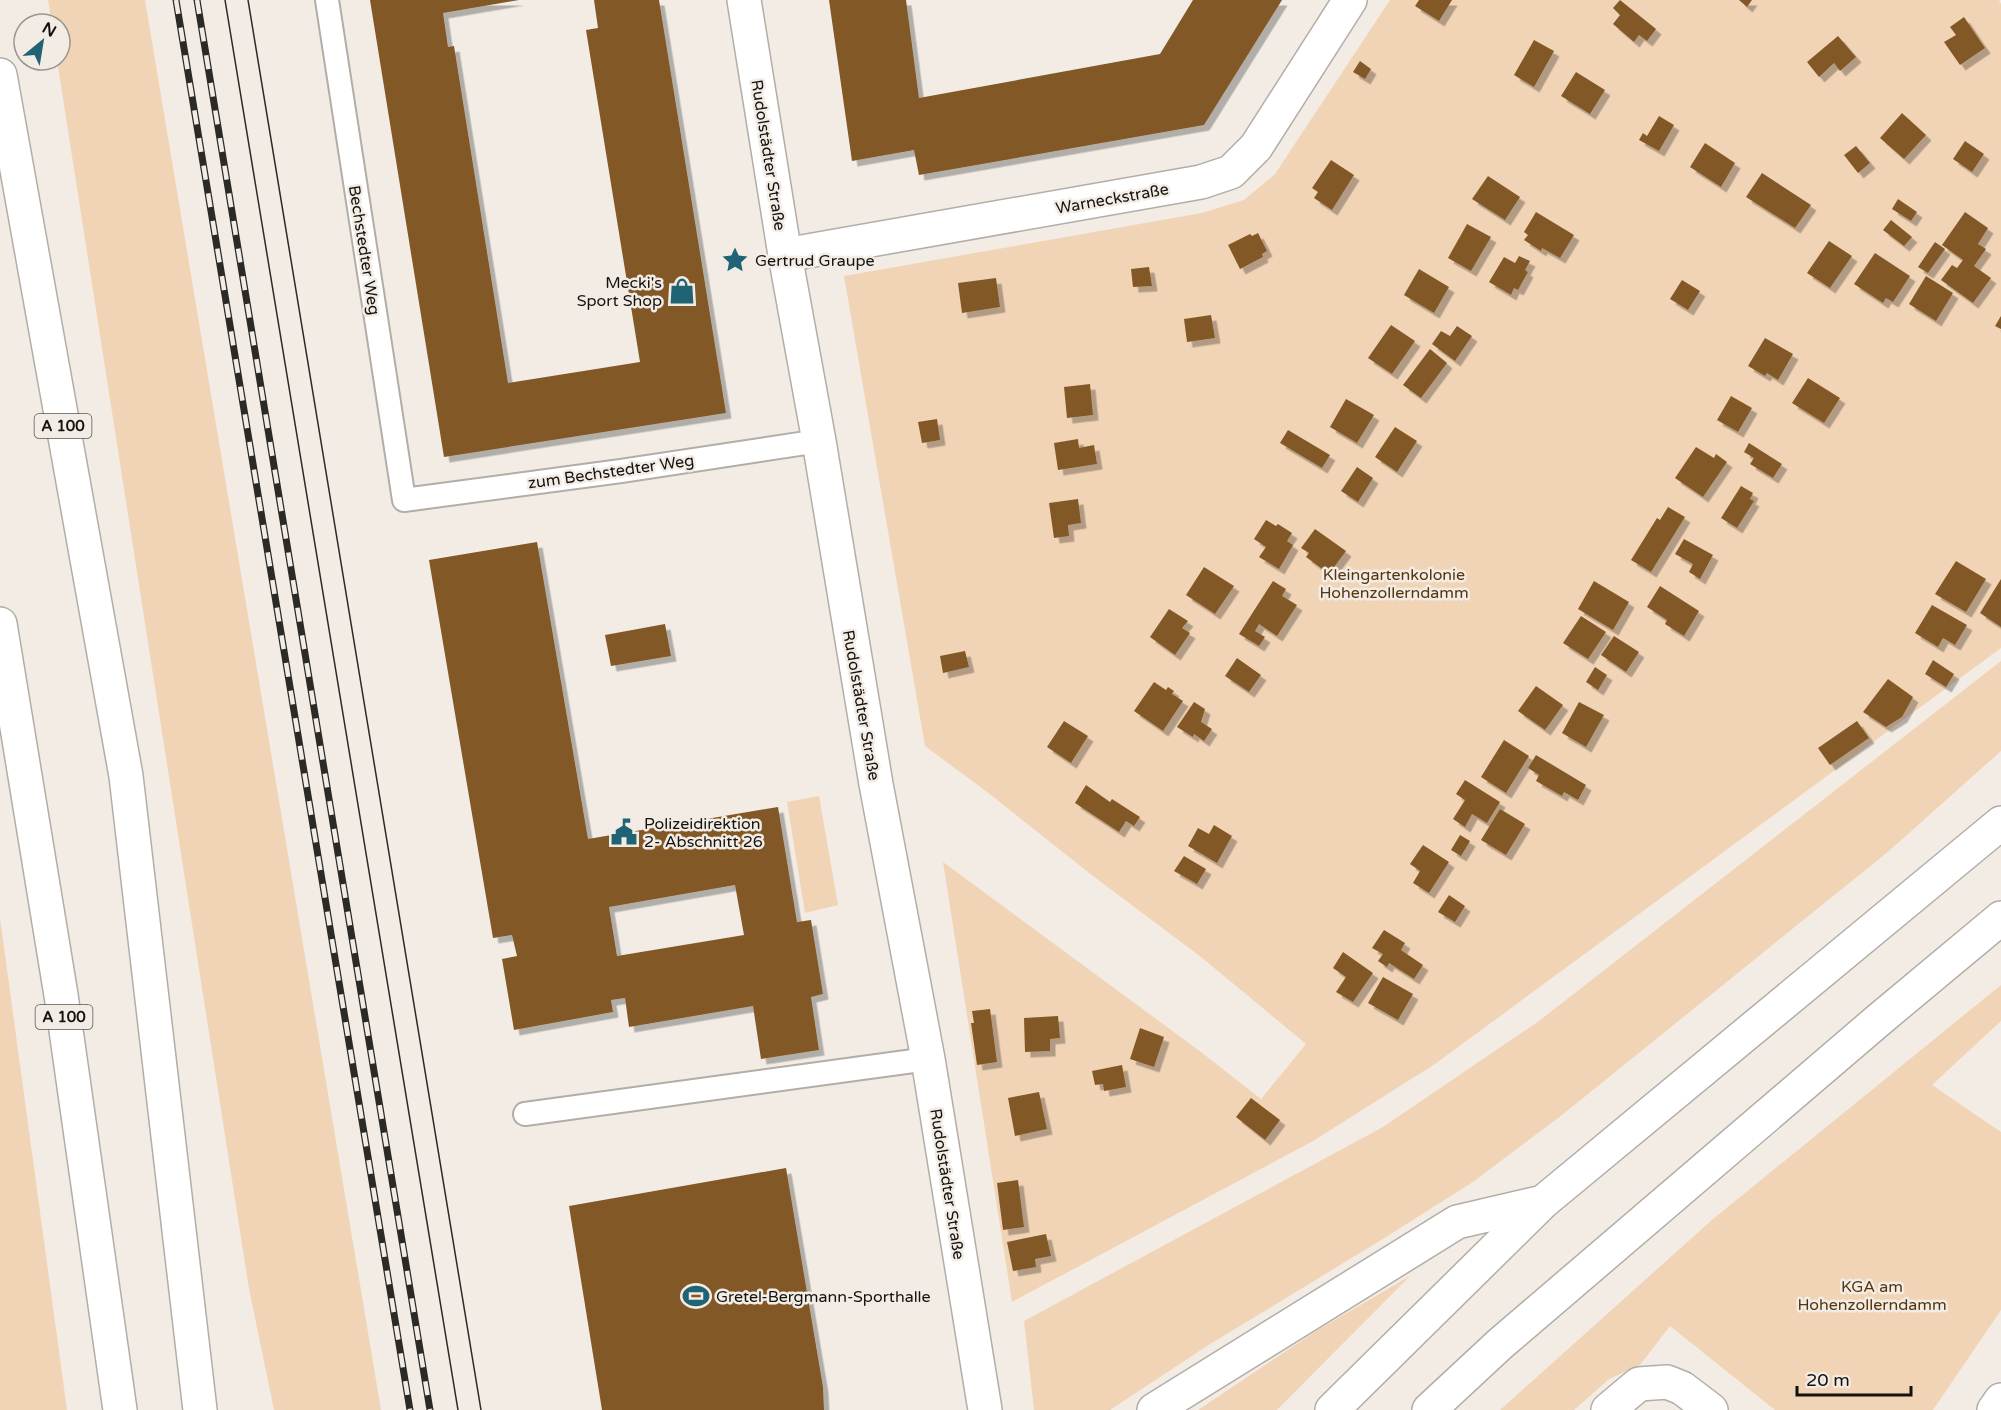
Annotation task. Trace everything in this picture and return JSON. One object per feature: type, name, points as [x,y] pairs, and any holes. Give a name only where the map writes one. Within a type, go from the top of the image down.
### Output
[{"type":"main road","name":"Rudolstädter Straße","points":[[744,0],[785,255],[819,441],[876,784],[928,1059],[985,1410]]},
{"type":"main road","name":"Warneckstraße","points":[[785,255],[1201,182],[1231,172],[1256,147],[1350,0]]},
{"type":"main road","name":"A 100","points":[[0,75],[126,776],[200,1410]]},
{"type":"main road","name":"A 100","points":[[0,624],[61,995],[120,1410]]},
{"type":"main road","points":[[1332,1410],[1543,1202],[2001,823]]},
{"type":"main road","points":[[1429,1410],[1527,1320],[2001,918]]},
{"type":"main road","points":[[1154,1410],[1457,1222],[1543,1202]]},
{"type":"main road","points":[[194,1359],[209,1410]]},
{"type":"main road","points":[[1608,1410],[1639,1384],[1667,1382],[1683,1388],[1711,1410]]},
{"type":"main road","points":[[1994,1410],[2001,1400]]},
{"type":"lane","name":"Bechstedter Weg","points":[[327,0],[404,500]]},
{"type":"lane","name":"zum Bechstedter Weg","points":[[404,500],[621,471],[819,441]]},
{"type":"lane","points":[[525,1114],[928,1059]]},
{"type":"green space","points":[[48,0],[145,0],[381,1410],[274,1410],[249,1289],[59,72],[72,72],[72,12],[50,12]]},
{"type":"green space","name":"Kleingartenkolonie Hohenzollerndamm","points":[[1390,0],[1999,0],[2001,4],[2001,648],[1435,1064],[1313,1141],[1012,1302],[943,862],[1201,1052],[1261,1099],[1306,1044],[1201,957],[925,746],[844,276],[1202,213],[1244,200],[1275,174]]},
{"type":"green space","points":[[2001,661],[2001,751],[1889,851],[1562,1115],[1473,1182],[1207,1346],[1110,1410],[1034,1410],[1024,1321],[1383,1127],[1539,1021]]},
{"type":"green space","points":[[819,796],[838,905],[805,913],[787,802]]},
{"type":"green space","points":[[0,918],[67,1410],[0,1410]]},
{"type":"green space","name":"KGA am Hohenzollerndamm","points":[[2001,985],[2001,1021],[1932,1085],[2001,1132],[2001,1310],[1933,1410],[1775,1410],[1670,1326],[1640,1365],[1609,1379],[1574,1410],[1500,1410],[1713,1219]]},
{"type":"green space","points":[[1410,1276],[1277,1410],[1198,1410],[1316,1331]]},
{"type":"building","points":[[370,0],[519,0],[443,13],[448,47],[454,46],[508,383],[640,362],[586,30],[598,28],[594,0],[659,0],[726,413],[444,457]]},
{"type":"building","points":[[829,0],[906,0],[919,98],[1160,54],[1193,0],[1282,0],[1204,125],[919,175],[914,150],[852,161]]},
{"type":"building","points":[[1419,0],[1452,0],[1439,21],[1415,6]]},
{"type":"building","points":[[1620,0],[1656,29],[1647,41],[1639,35],[1634,42],[1613,24],[1620,15],[1613,8]]},
{"type":"building","points":[[1739,0],[1752,0],[1747,7]]},
{"type":"building","points":[[1964,17],[1985,48],[1960,65],[1944,42],[1956,35],[1950,27]]},
{"type":"building","points":[[1838,36],[1856,57],[1840,71],[1834,63],[1819,77],[1807,62]]},
{"type":"building","points":[[1534,40],[1554,51],[1534,87],[1514,75]]},
{"type":"building","points":[[1360,61],[1371,69],[1365,79],[1353,72]]},
{"type":"building","points":[[1576,72],[1605,90],[1590,114],[1561,96]]},
{"type":"building","points":[[1902,113],[1926,135],[1904,159],[1880,138]]},
{"type":"building","points":[[1659,116],[1674,125],[1659,151],[1639,140],[1643,133],[1647,136]]},
{"type":"building","points":[[1965,141],[1984,154],[1972,172],[1953,159]]},
{"type":"building","points":[[1705,143],[1735,163],[1721,187],[1690,167]]},
{"type":"building","points":[[1856,146],[1870,163],[1858,173],[1844,155]]},
{"type":"building","points":[[1331,160],[1354,175],[1332,210],[1314,198],[1318,192],[1312,188]]},
{"type":"building","points":[[1762,173],[1811,205],[1795,228],[1746,197]]},
{"type":"building","points":[[1488,176],[1520,197],[1505,220],[1472,199]]},
{"type":"building","points":[[1898,199],[1917,212],[1911,221],[1892,209]]},
{"type":"building","points":[[1536,212],[1574,235],[1560,258],[1542,248],[1541,251],[1524,240],[1528,235],[1524,232]]},
{"type":"building","points":[[1965,212],[1988,228],[1978,244],[1986,249],[1974,266],[1991,278],[1973,303],[1941,280],[1952,265],[1957,268],[1963,260],[1942,245]]},
{"type":"building","points":[[1891,220],[1912,237],[1904,246],[1883,230]]},
{"type":"building","points":[[1467,224],[1491,237],[1471,271],[1448,258]]},
{"type":"building","points":[[1258,233],[1267,251],[1262,254],[1263,257],[1240,269],[1228,245],[1250,234],[1252,236]]},
{"type":"building","points":[[1829,241],[1852,256],[1830,288],[1807,273]]},
{"type":"building","points":[[1935,242],[1945,249],[1928,273],[1918,267]]},
{"type":"building","points":[[1875,253],[1910,276],[1893,302],[1886,298],[1883,303],[1854,284]]},
{"type":"building","points":[[1519,256],[1530,261],[1525,270],[1528,272],[1518,290],[1514,288],[1511,295],[1489,282],[1504,257],[1515,263]]},
{"type":"building","points":[[1149,267],[1152,286],[1133,287],[1131,269]]},
{"type":"building","points":[[1419,269],[1449,287],[1434,313],[1404,295]]},
{"type":"building","points":[[1926,276],[1953,293],[1936,321],[1909,304]]},
{"type":"building","points":[[996,278],[1000,307],[962,313],[958,283]]},
{"type":"building","points":[[1682,280],[1700,291],[1688,310],[1670,299]]},
{"type":"building","points":[[1211,315],[1215,338],[1187,342],[1184,319]]},
{"type":"building","points":[[2001,316],[2001,329],[1995,326]]},
{"type":"building","points":[[1391,325],[1415,341],[1392,374],[1368,358]]},
{"type":"building","points":[[1457,326],[1472,336],[1455,361],[1432,344],[1441,331],[1450,336]]},
{"type":"building","points":[[1765,338],[1793,354],[1778,380],[1767,373],[1765,376],[1748,366]]},
{"type":"building","points":[[1430,349],[1447,363],[1421,398],[1403,385]]},
{"type":"building","points":[[1808,378],[1840,398],[1824,423],[1792,403]]},
{"type":"building","points":[[1090,384],[1093,415],[1067,418],[1064,387]]},
{"type":"building","points":[[1731,396],[1752,408],[1738,432],[1717,420]]},
{"type":"building","points":[[1346,399],[1374,415],[1357,443],[1330,427]]},
{"type":"building","points":[[937,419],[940,440],[922,443],[918,422]]},
{"type":"building","points":[[1395,427],[1417,441],[1397,472],[1375,457]]},
{"type":"building","points":[[1288,430],[1330,455],[1322,468],[1280,443]]},
{"type":"building","points":[[1078,439],[1079,448],[1094,445],[1097,464],[1058,470],[1054,443]]},
{"type":"building","points":[[1749,443],[1782,464],[1773,478],[1750,464],[1754,458],[1744,452]]},
{"type":"building","points":[[1696,447],[1714,458],[1716,454],[1727,462],[1703,497],[1675,478]]},
{"type":"building","points":[[1357,467],[1373,478],[1358,502],[1341,491]]},
{"type":"building","points":[[1741,486],[1753,493],[1750,499],[1754,501],[1737,528],[1721,518]]},
{"type":"building","points":[[1078,499],[1081,523],[1068,525],[1069,536],[1054,538],[1049,503]]},
{"type":"building","points":[[1668,507],[1685,517],[1651,572],[1631,560],[1657,518],[1660,520]]},
{"type":"building","points":[[1266,520],[1292,533],[1287,541],[1293,545],[1279,569],[1259,557],[1266,547],[1254,539]]},
{"type":"building","points":[[1315,529],[1346,551],[1329,574],[1306,557],[1309,553],[1301,548]]},
{"type":"building","points":[[1684,539],[1713,555],[1700,579],[1689,572],[1693,564],[1675,554]]},
{"type":"building","points":[[537,542],[588,839],[778,807],[797,922],[811,920],[823,994],[811,997],[819,1050],[761,1059],[753,1006],[629,1027],[625,998],[611,1000],[613,1012],[514,1030],[502,959],[517,956],[512,935],[493,938],[429,560]],"holes":[[[735,885],[744,935],[617,956],[609,907]]]},
{"type":"building","points":[[1956,561],[1986,579],[1966,612],[1935,594]]},
{"type":"building","points":[[1204,567],[1234,586],[1215,614],[1186,595]]},
{"type":"building","points":[[2001,579],[2001,627],[1980,613]]},
{"type":"building","points":[[1273,581],[1286,589],[1282,596],[1297,605],[1277,636],[1259,624],[1255,631],[1265,637],[1259,646],[1239,634]]},
{"type":"building","points":[[1594,581],[1629,602],[1613,630],[1578,609]]},
{"type":"building","points":[[1660,586],[1699,611],[1684,636],[1665,624],[1667,620],[1647,607]]},
{"type":"building","points":[[1932,605],[1967,625],[1955,645],[1943,638],[1938,647],[1915,633]]},
{"type":"building","points":[[1169,609],[1188,621],[1182,628],[1190,633],[1175,655],[1150,637]]},
{"type":"building","points":[[1581,616],[1606,632],[1588,659],[1563,643]]},
{"type":"building","points":[[665,624],[671,656],[611,666],[605,635]]},
{"type":"building","points":[[1614,636],[1639,652],[1626,672],[1601,655]]},
{"type":"building","points":[[965,651],[969,667],[943,673],[940,656]]},
{"type":"building","points":[[1237,658],[1261,675],[1249,692],[1225,676]]},
{"type":"building","points":[[1933,660],[1954,674],[1946,687],[1925,674]]},
{"type":"building","points":[[1595,667],[1607,675],[1598,690],[1586,682]]},
{"type":"building","points":[[1888,679],[1913,697],[1902,717],[1886,727],[1863,712]]},
{"type":"building","points":[[1154,682],[1166,690],[1168,687],[1174,691],[1172,694],[1183,701],[1163,731],[1134,711]]},
{"type":"building","points":[[1536,686],[1563,705],[1545,730],[1518,711]]},
{"type":"building","points":[[1194,702],[1205,709],[1201,722],[1212,729],[1204,741],[1177,727]]},
{"type":"building","points":[[1579,702],[1604,715],[1586,747],[1562,733]]},
{"type":"building","points":[[1064,721],[1088,736],[1071,763],[1047,747]]},
{"type":"building","points":[[1857,721],[1869,738],[1830,765],[1818,748]]},
{"type":"building","points":[[1504,740],[1529,756],[1506,793],[1481,777]]},
{"type":"building","points":[[1536,755],[1586,785],[1578,800],[1564,792],[1562,796],[1536,781],[1539,775],[1528,768]]},
{"type":"building","points":[[1465,780],[1500,802],[1487,823],[1472,814],[1465,827],[1453,819],[1465,800],[1456,794]]},
{"type":"building","points":[[1086,785],[1110,802],[1112,799],[1140,817],[1134,826],[1126,821],[1119,832],[1075,803]]},
{"type":"building","points":[[1500,809],[1525,824],[1506,855],[1481,840]]},
{"type":"building","points":[[1214,825],[1232,836],[1217,863],[1188,846],[1198,828],[1209,834]]},
{"type":"building","points":[[1460,835],[1470,841],[1461,856],[1451,850]]},
{"type":"building","points":[[1423,845],[1449,862],[1429,893],[1413,883],[1420,871],[1410,864]]},
{"type":"building","points":[[1184,856],[1206,869],[1197,884],[1174,871]]},
{"type":"building","points":[[1449,895],[1465,906],[1455,922],[1438,912]]},
{"type":"building","points":[[1384,930],[1405,943],[1401,950],[1423,965],[1414,979],[1389,963],[1387,967],[1378,961],[1383,954],[1372,948]]},
{"type":"building","points":[[1343,952],[1373,973],[1353,1002],[1336,992],[1346,977],[1333,968]]},
{"type":"building","points":[[1383,977],[1413,994],[1398,1020],[1368,1003]]},
{"type":"building","points":[[990,1009],[997,1062],[977,1065],[971,1023],[974,1023],[972,1011]]},
{"type":"building","points":[[1058,1016],[1060,1038],[1050,1039],[1050,1051],[1025,1052],[1024,1018]]},
{"type":"building","points":[[1140,1028],[1164,1037],[1154,1067],[1130,1059]]},
{"type":"building","points":[[1122,1065],[1126,1087],[1104,1091],[1103,1084],[1095,1085],[1092,1071]]},
{"type":"building","points":[[1039,1092],[1047,1129],[1015,1136],[1008,1098]]},
{"type":"building","points":[[1251,1098],[1280,1120],[1265,1140],[1236,1117]]},
{"type":"building","name":"Gretel-Bergmann-Sporthalle","points":[[786,1168],[823,1387],[824,1410],[602,1410],[569,1206]]},
{"type":"building","points":[[1018,1180],[1024,1227],[1003,1230],[997,1183]]},
{"type":"building","points":[[1046,1234],[1051,1256],[1035,1259],[1036,1267],[1013,1271],[1007,1242]]},
{"type":"tram line","points":[[225,0],[458,1410]]},
{"type":"tram line","points":[[248,0],[481,1410]]},
{"type":"railway","points":[[176,0],[410,1410]]},
{"type":"railway","points":[[197,0],[430,1410]]},
{"type":"place","name":"Gertrud Graupe","points":[[735,260]]},
{"type":"place","name":"Mecki's Sport Shop","points":[[682,291]]},
{"type":"place","name":"Polizeidirektion 2- Abschnitt 26","points":[[624,832]]},
{"type":"place","name":"Gretel-Bergmann-Sporthalle","points":[[696,1296]]}]
